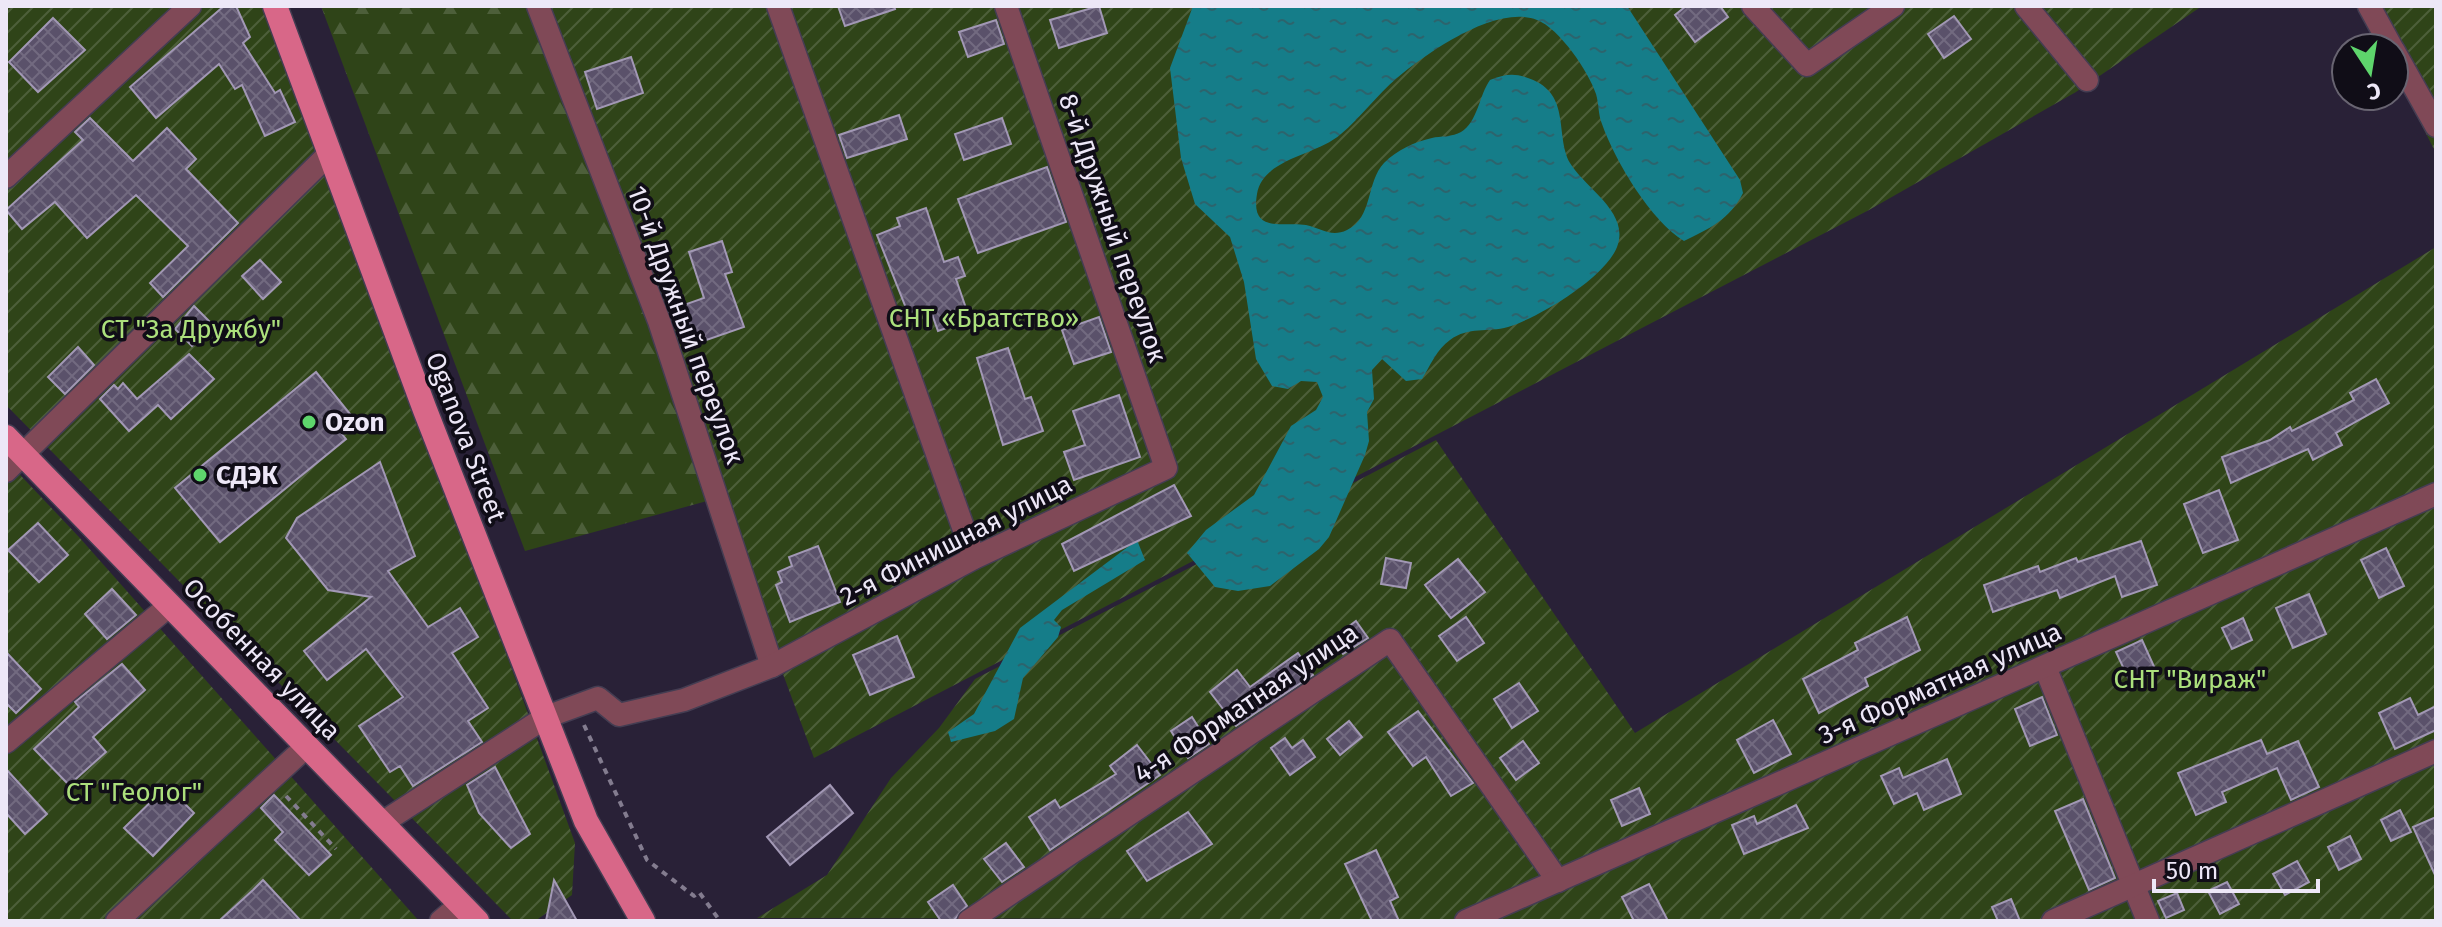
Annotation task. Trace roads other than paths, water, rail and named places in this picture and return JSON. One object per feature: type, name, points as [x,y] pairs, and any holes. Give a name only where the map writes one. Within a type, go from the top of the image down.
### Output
[{"type":"main road","name":"Oganova Street","points":[[275,6],[425,410],[586,821],[618,882],[643,921]]},
{"type":"main road","name":"Особенная улица","points":[[6,437],[15,464],[170,605],[469,913]]},
{"type":"main road","name":"Oganova Street","points":[[618,882],[663,921]]},
{"type":"lane","points":[[6,177],[190,6]]},
{"type":"lane","name":"10-й Дружный переулок","points":[[538,6],[659,321],[772,666]]},
{"type":"lane","points":[[778,6],[974,558]]},
{"type":"lane","name":"8-й Дружный переулок","points":[[1006,6],[1166,468]]},
{"type":"lane","points":[[1753,6],[1807,65],[1893,6]]},
{"type":"lane","points":[[2026,6],[2087,80]]},
{"type":"lane","points":[[2369,6],[2384,32]]},
{"type":"lane","points":[[2410,79],[2436,126]]},
{"type":"lane","points":[[15,464],[329,154]]},
{"type":"lane","name":"2-я Финишная улица","points":[[546,717],[598,698],[619,715],[684,700],[772,666],[974,558],[1166,468]]},
{"type":"lane","name":"3-я Форматная улица","points":[[1466,921],[2436,494]]},
{"type":"lane","points":[[6,742],[170,605]]},
{"type":"lane","name":"4-я Форматная улица","points":[[969,921],[1390,640],[1558,881]]},
{"type":"lane","points":[[2045,667],[2148,921]]},
{"type":"lane","points":[[382,823],[546,717]]},
{"type":"lane","points":[[117,921],[307,746]]},
{"type":"lane","points":[[2053,921],[2436,751]]},
{"type":"lane","points":[[441,921],[469,913]]},
{"type":"water","points":[[1193,6],[1627,6],[1740,180],[1743,193],[1732,210],[1702,232],[1684,241],[1672,232],[1647,205],[1616,155],[1601,120],[1596,94],[1580,63],[1546,25],[1520,17],[1483,25],[1444,44],[1397,78],[1341,134],[1269,173],[1261,182],[1257,194],[1256,207],[1264,221],[1306,225],[1331,233],[1347,230],[1361,217],[1378,171],[1389,158],[1419,142],[1461,132],[1475,115],[1490,80],[1508,75],[1520,76],[1550,92],[1560,114],[1565,152],[1570,163],[1611,210],[1619,232],[1612,256],[1571,294],[1537,315],[1508,327],[1471,331],[1457,336],[1441,348],[1422,379],[1406,381],[1382,359],[1372,370],[1374,399],[1367,412],[1369,441],[1365,455],[1329,537],[1319,549],[1270,586],[1238,591],[1215,587],[1187,553],[1206,530],[1254,495],[1291,426],[1316,410],[1323,397],[1317,382],[1301,381],[1288,389],[1272,386],[1256,359],[1244,282],[1230,237],[1195,204],[1181,158],[1170,68]]},
{"type":"water","points":[[1137,540],[1145,560],[1062,610],[1054,620],[1061,627],[1058,637],[1023,678],[1014,719],[995,731],[951,742],[948,732],[974,714],[1020,628]]},
{"type":"place","name":"Ozon","points":[[309,422]]},
{"type":"place","name":"СДЭК","points":[[200,475]]},
{"type":"park label","name":"СНТ «Братство»","points":[[984,318]]},
{"type":"park label","name":"СТ \"За Дружбу\"","points":[[191,329]]},
{"type":"park label","name":"СНТ \"Вираж\"","points":[[2190,679]]},
{"type":"park label","name":"СТ \"Геолог\"","points":[[134,792]]}]
